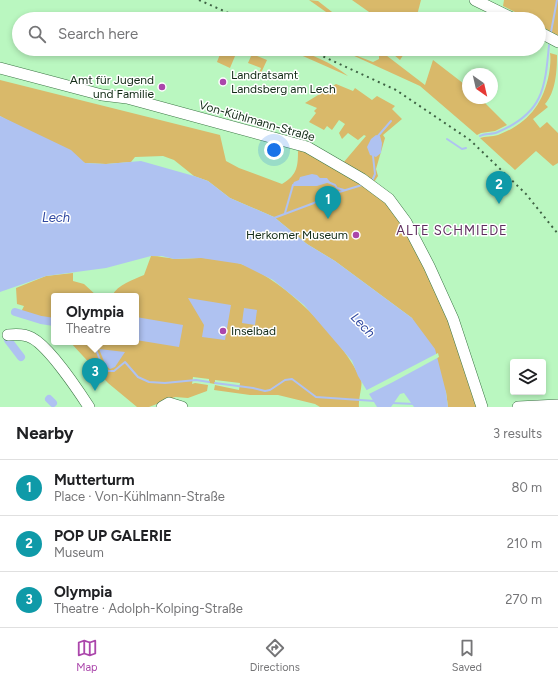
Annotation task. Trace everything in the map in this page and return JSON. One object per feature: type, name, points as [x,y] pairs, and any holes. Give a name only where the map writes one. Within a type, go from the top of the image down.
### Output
[{"type":"street","points":[[474,0],[499,12]]},
{"type":"street","points":[[546,36],[558,42]]},
{"type":"street","name":"Von-Kühlmann-Straße","points":[[0,68],[102,95],[127,98],[307,147],[368,183],[389,199],[399,210],[423,253],[453,319],[482,407]]},
{"type":"street","points":[[8,335],[20,335],[36,341],[75,384],[89,407]]},
{"type":"street","points":[[162,407],[169,403],[175,403],[182,407]]},
{"type":"street","points":[[518,407],[558,405]]},
{"type":"shaded area","points":[[309,0],[318,1],[332,12],[326,12]]},
{"type":"shaded area","points":[[352,0],[421,0],[418,12],[369,12]]},
{"type":"shaded area","points":[[504,0],[558,0],[558,36],[546,29],[546,12],[515,12],[503,6]]},
{"type":"shaded area","points":[[550,53],[557,55],[554,87],[545,104],[548,107],[533,119],[540,128],[547,122],[558,133],[558,163],[553,166],[536,151],[515,170],[480,138],[496,136],[508,130],[525,119],[532,112],[543,95],[550,69]]},
{"type":"shaded area","points":[[219,56],[235,56],[230,68],[217,62]]},
{"type":"shaded area","points":[[251,56],[257,56],[267,60],[261,73],[259,73],[261,68],[248,63]]},
{"type":"shaded area","points":[[303,56],[313,56],[319,58],[348,76]]},
{"type":"shaded area","points":[[354,56],[373,62],[379,59],[379,56],[387,56],[425,85],[433,60],[462,82],[462,104],[486,104],[507,125],[495,131],[477,135],[420,86]]},
{"type":"shaded area","points":[[395,56],[403,56],[400,60]]},
{"type":"shaded area","points":[[0,80],[220,135],[226,161],[239,168],[282,184],[291,177],[296,169],[298,149],[314,155],[365,186],[390,206],[403,224],[449,321],[477,407],[448,407],[446,392],[412,318],[335,261],[307,244],[274,217],[230,198],[208,181],[194,176],[174,160],[163,156],[135,157],[131,162],[106,164],[85,163],[0,116]]},
{"type":"shaded area","points":[[336,84],[353,91],[355,88],[372,100],[377,96],[395,106],[392,109],[402,119],[383,135],[385,138],[376,169],[378,176],[374,182],[343,163],[366,136],[364,135],[358,140],[348,133],[342,139],[339,133],[345,124],[339,120],[332,130],[327,126],[324,130],[309,122],[316,113],[314,111],[317,108],[305,103]]},
{"type":"shaded area","name":"Inselbad","points":[[151,256],[175,259],[210,258],[232,261],[258,271],[293,296],[327,329],[341,347],[353,364],[361,380],[359,407],[320,407],[315,404],[278,395],[250,395],[214,390],[215,385],[239,390],[240,383],[215,380],[215,384],[209,383],[209,379],[193,377],[192,384],[208,385],[207,391],[188,398],[175,397],[149,407],[137,407],[108,383],[73,345],[139,345],[139,293],[114,293],[122,285],[144,275]]},
{"type":"shaded area","points":[[73,273],[73,281],[84,284],[94,293],[51,293],[51,321],[41,319],[21,312],[24,306],[17,304],[16,288],[46,276]]},
{"type":"water","name":"Lech","points":[[0,116],[71,150],[85,163],[106,164],[141,161],[194,176],[208,181],[230,198],[274,217],[307,244],[335,261],[412,318],[435,349],[446,392],[448,407],[414,407],[404,393],[400,394],[391,407],[377,407],[358,376],[352,361],[304,305],[273,280],[241,264],[201,258],[174,259],[162,256],[151,256],[106,268],[46,276],[0,292]]},
{"type":"water","points":[[376,135],[380,136],[382,143],[381,153],[376,157],[370,155],[367,147],[371,139]]},
{"type":"water","points":[[312,174],[317,175],[320,178],[327,178],[330,182],[317,186],[292,186],[294,182],[299,180],[300,177]]},
{"type":"water","points":[[188,298],[231,305],[225,340],[202,337],[204,325]]},
{"type":"water","points":[[244,308],[257,310],[255,325],[242,323]]},
{"type":"water","points":[[139,318],[183,325],[179,347],[139,340]]},
{"type":"water","points":[[99,349],[125,352],[115,367],[110,369],[106,366]]},
{"type":"pier","points":[[438,353],[439,357],[367,395],[365,391]]},
{"type":"waterway","points":[[551,32],[557,0]]},
{"type":"waterway","points":[[480,136],[496,133],[513,125],[533,108],[543,87],[549,45]]},
{"type":"waterway","points":[[378,136],[391,121]]},
{"type":"waterway","points":[[447,139],[462,149],[466,148]]},
{"type":"waterway","points":[[372,181],[375,174],[373,156]]},
{"type":"waterway","points":[[328,182],[335,185],[337,188],[344,190]]},
{"type":"waterway","points":[[285,213],[293,185]]},
{"type":"waterway","points":[[274,218],[314,203],[323,197],[362,185]]},
{"type":"waterway","points":[[15,312],[51,322]]},
{"type":"waterway","points":[[8,340],[21,357]]},
{"type":"waterway","points":[[94,345],[102,365],[108,371],[114,371],[125,362],[138,377],[149,382],[165,383],[196,380],[209,382]]},
{"type":"waterway","points":[[215,383],[265,391],[270,390],[285,380],[292,379],[316,397],[375,401]]},
{"type":"waterway","points":[[49,399],[53,403]]},
{"type":"waterway","points":[[391,403],[415,404]]},
{"type":"railway","points":[[199,0],[226,12]]},
{"type":"railway","points":[[322,56],[396,90],[470,140],[526,194],[558,234]]},
{"type":"place","name":"Landratsamt Landsberg am Lech","points":[[223,82]]},
{"type":"place","name":"Amt für Jugend und Familie","points":[[162,87]]},
{"type":"place","name":"POP UP GALERIE","points":[[499,204]]},
{"type":"place","name":"Mutterturm","points":[[328,219]]},
{"type":"place","name":"Herkomer Museum","points":[[356,235]]},
{"type":"place","name":"Inselbad","points":[[223,331]]},
{"type":"place","name":"Olympia","points":[[95,391]]},
{"type":"district","name":"ALTE SCHMIEDE","points":[[452,230]]}]
